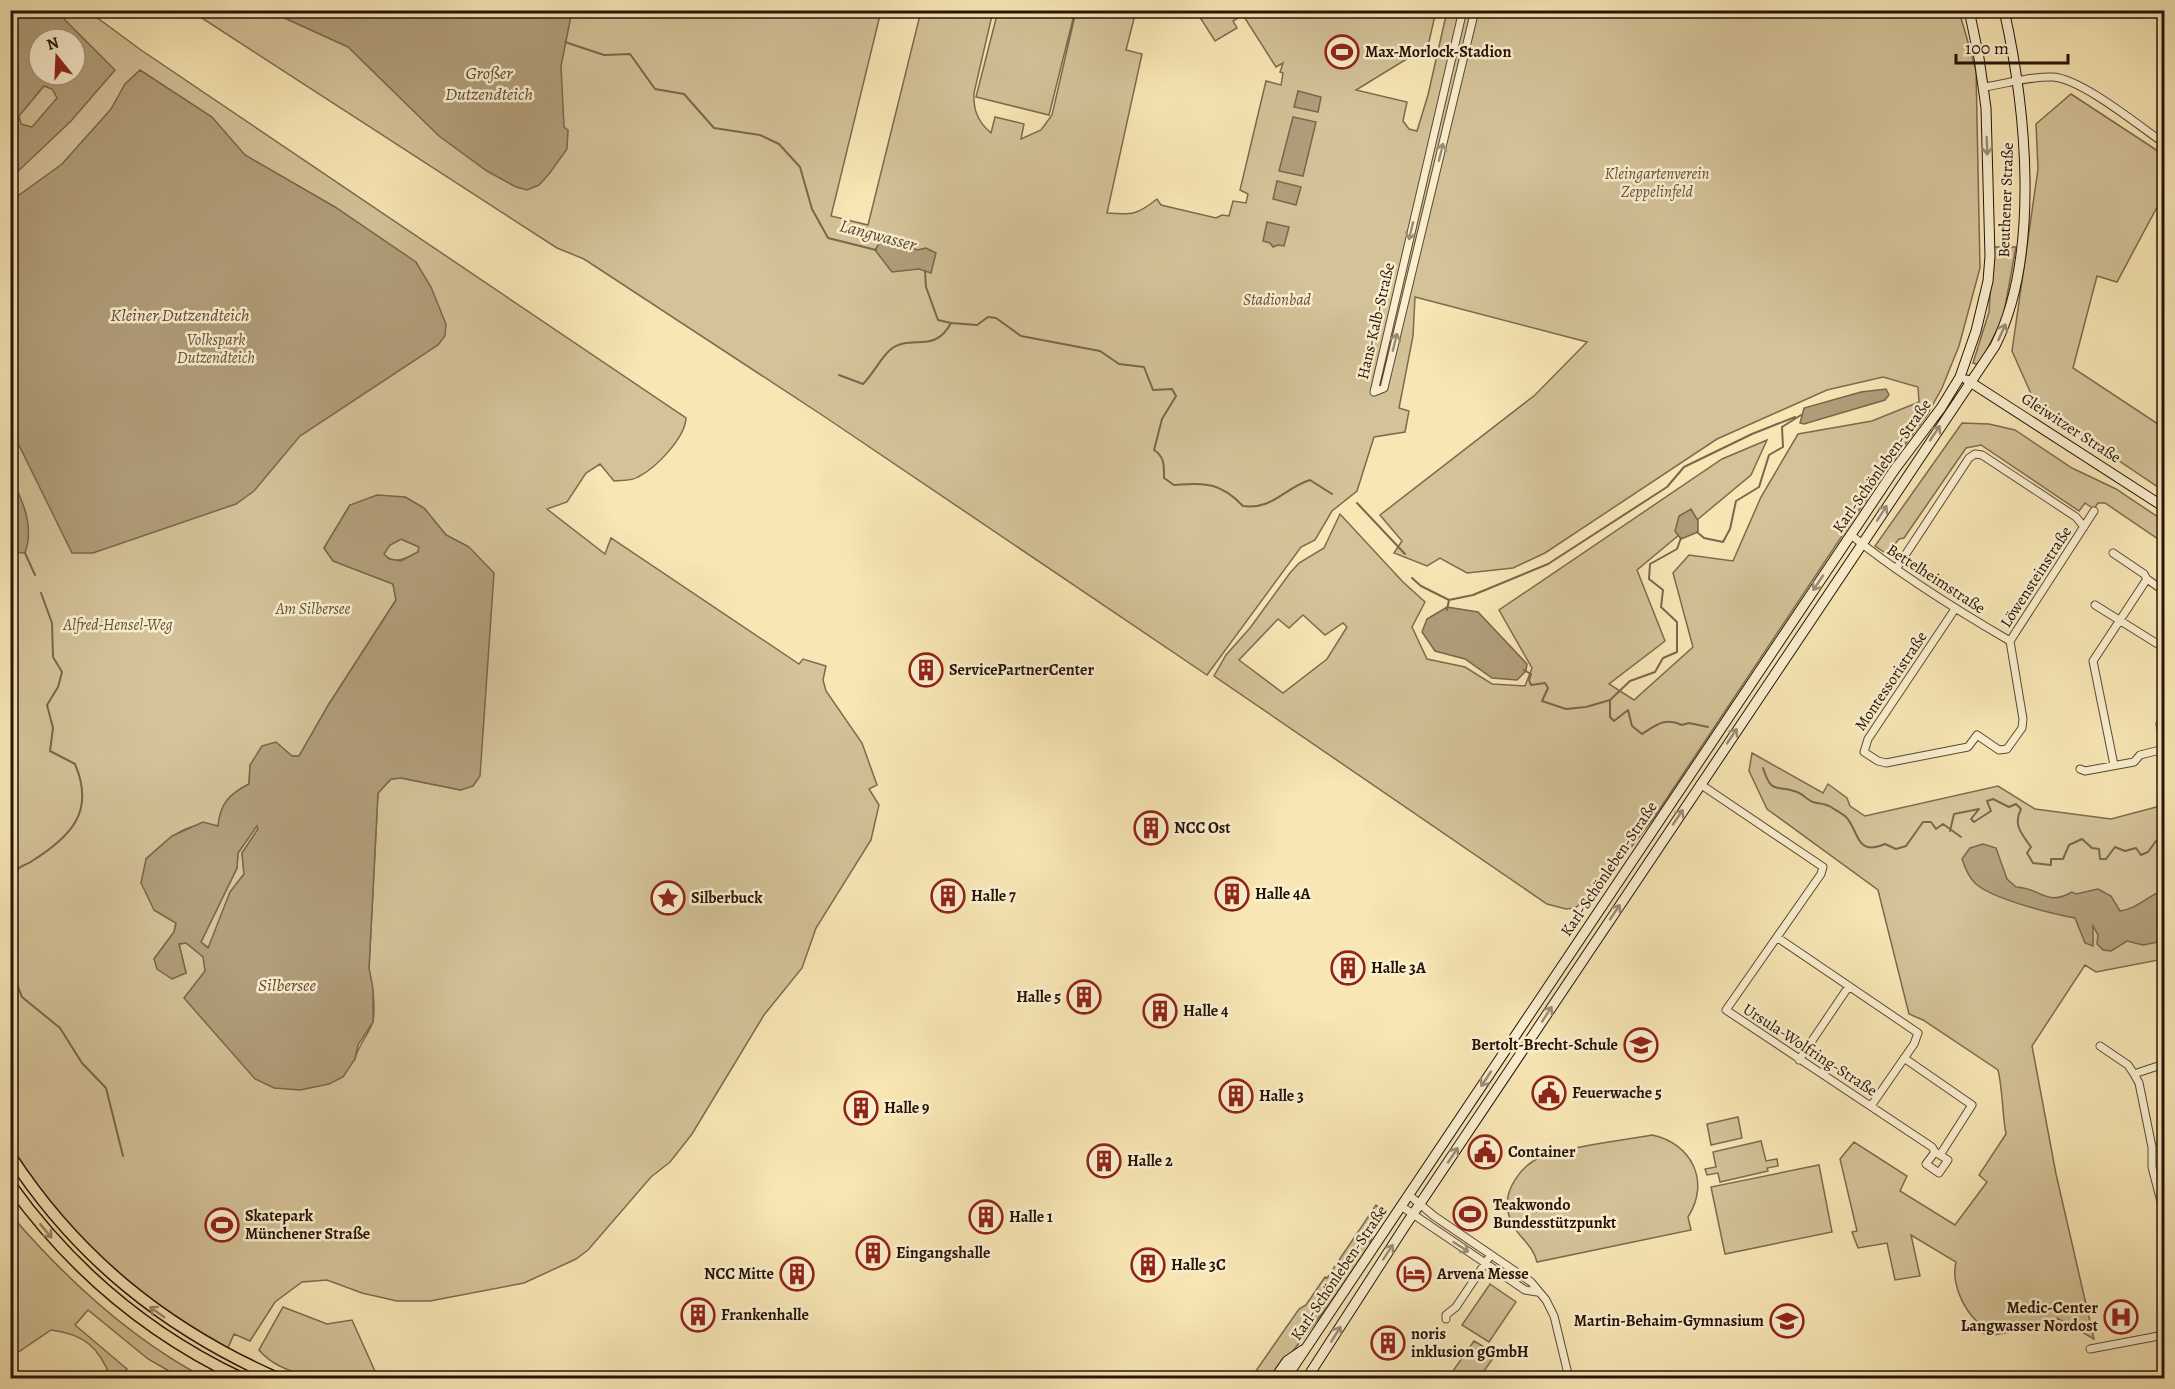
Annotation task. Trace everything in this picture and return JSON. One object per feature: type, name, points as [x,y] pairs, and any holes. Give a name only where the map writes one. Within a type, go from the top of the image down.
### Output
[{"type":"main road","name":"Beuthener Straße","points":[[1959,377],[1978,325],[1989,270],[1984,87],[1969,10]]},
{"type":"main road","name":"Beuthener Straße","points":[[1971,382],[2000,336],[2010,309],[2017,279],[2024,187],[2017,82],[2004,10]]},
{"type":"main road","name":"Gleiwitzer Straße","points":[[1959,377],[1971,382],[2164,507]]},
{"type":"main road","name":"Karl-Schönleben-Straße","points":[[1286,1378],[1902,458],[1941,408],[1959,377]]},
{"type":"main road","name":"Karl-Schönleben-Straße","points":[[1307,1378],[1700,784],[1971,382]]},
{"type":"main road","points":[[1693,771],[1700,784]]},
{"type":"main road","points":[[10,1155],[16,1174],[97,1263],[138,1298],[184,1330],[244,1363],[277,1378]]},
{"type":"main road","points":[[10,1184],[45,1230],[88,1274],[130,1311],[170,1340],[237,1378],[244,1363]]},
{"type":"main road","points":[[170,1340],[181,1337],[184,1330]]},
{"type":"main road","points":[[1275,1378],[1287,1361],[1307,1347]]},
{"type":"street","name":"Hans-Kalb-Straße","points":[[1463,10],[1374,392],[1384,388],[1475,10]]},
{"type":"street","points":[[1984,87],[2053,77],[2075,83],[2164,143]]},
{"type":"street","points":[[1439,114],[1450,116]]},
{"type":"street","name":"Löwensteinstraße","points":[[1896,569],[1969,458],[1975,454],[1982,455],[2076,517],[2084,527]]},
{"type":"street","name":"Löwensteinstraße","points":[[2010,641],[2094,511]]},
{"type":"street","name":"Bettelheimstraße","points":[[1851,535],[1955,609],[2010,641]]},
{"type":"street","points":[[2113,553],[2164,591]]},
{"type":"street","points":[[2114,765],[2093,661],[2147,579]]},
{"type":"street","points":[[2095,605],[2164,648]]},
{"type":"street","name":"Montessoristraße","points":[[1955,609],[1868,739],[1864,753],[1886,763],[1968,747],[1977,735],[1999,750],[2007,749],[2022,728],[2024,719],[2010,641]]},
{"type":"street","points":[[2164,717],[2160,724],[2164,745]]},
{"type":"street","points":[[2080,769],[2085,771],[2134,762],[2140,754],[2164,749]]},
{"type":"street","name":"Ursula-Wolfring-Straße","points":[[1700,784],[1822,867],[1821,874],[1726,1010],[1932,1147],[1937,1154],[1972,1105],[1904,1058]]},
{"type":"street","points":[[1778,938],[1917,1031],[1918,1037],[1871,1106]]},
{"type":"street","points":[[1799,1060],[1849,986]]},
{"type":"street","points":[[2100,1046],[2128,1065],[2139,1083],[2153,1156],[2152,1167],[2164,1213]]},
{"type":"street","points":[[2134,1074],[2164,1064]]},
{"type":"street","points":[[1409,1194],[1434,1216],[1531,1282],[1546,1300],[1554,1316],[1569,1378]]},
{"type":"street","points":[[1401,1206],[1525,1290],[1537,1292]]},
{"type":"street","points":[[1446,1319],[1446,1315],[1456,1307],[1491,1255]]},
{"type":"street","points":[[2090,1348],[2164,1335]]},
{"type":"green space","name":"Volkspark Dutzendteich","points":[[11,11],[88,11],[141,50],[686,418],[681,434],[675,443],[661,460],[645,473],[633,479],[614,481],[600,464],[586,473],[567,502],[547,509],[605,554],[611,538],[799,664],[803,659],[826,666],[823,680],[826,691],[862,743],[877,785],[869,789],[879,805],[871,840],[816,928],[802,968],[764,1015],[692,1134],[670,1162],[651,1177],[588,1250],[576,1259],[524,1283],[430,1301],[397,1301],[362,1293],[327,1280],[302,1282],[275,1302],[250,1341],[234,1334],[227,1350],[180,1324],[93,1254],[19,1163],[11,1149]],"holes":[[[405,497],[424,508],[446,535],[469,547],[461,790],[401,778],[391,779],[378,793],[369,969],[374,1015],[355,1059],[205,971],[204,957],[186,943],[179,944],[186,973],[154,959],[174,932],[176,923],[154,910],[146,859],[179,832],[197,826],[218,827],[223,806],[231,796],[249,784],[250,765],[276,743],[292,756],[299,756],[329,704],[396,600],[393,584],[333,561],[324,548],[350,505]]]},
{"type":"green space","points":[[191,11],[881,11],[831,216],[868,225],[921,11],[993,11],[974,93],[974,105],[980,120],[991,133],[995,117],[1024,124],[1021,139],[1041,130],[1052,115],[1076,11],[1136,11],[1126,50],[1142,54],[1107,213],[1116,214],[1139,211],[1157,199],[1161,205],[1216,218],[1222,215],[1229,216],[1233,201],[1246,203],[1248,194],[1240,190],[1266,81],[1281,85],[1283,73],[1280,72],[1283,63],[1276,67],[1243,15],[1233,21],[1237,28],[1215,41],[1196,11],[1436,11],[1428,46],[1356,90],[1407,102],[1403,121],[1409,129],[1417,131],[1428,95],[1447,11],[1959,11],[1976,70],[1980,268],[1959,346],[1942,388],[1927,415],[1886,470],[1653,819],[1598,890],[1575,908],[1566,909],[1547,904],[1214,676],[1226,655],[1250,628],[1299,563],[1324,548],[1340,514],[1403,582],[1425,602],[1412,627],[1427,659],[1465,667],[1492,684],[1525,686],[1532,668],[1499,610],[1722,459],[1767,440],[1751,475],[1637,570],[1665,641],[1609,684],[1634,700],[1693,647],[1673,573],[1689,555],[1733,561],[1761,497],[1798,434],[1872,421],[1919,402],[1918,387],[1883,377],[1827,390],[1717,439],[1545,553],[1513,568],[1467,573],[1440,558],[1427,566],[1394,553],[1402,541],[1380,515],[1535,395],[1587,342],[1415,297],[1413,336],[1399,408],[1409,411],[1405,432],[1374,437],[1357,491],[1332,511],[1315,540],[1301,547],[1207,675],[825,417],[584,259],[557,248]],"holes":[[[1303,615],[1325,635],[1343,623],[1347,627],[1327,659],[1283,693],[1239,660],[1278,619],[1289,628]]]},
{"type":"green space","points":[[998,11],[1075,11],[1049,115],[976,97]]},
{"type":"green space","points":[[2071,94],[2164,155],[2164,194],[2117,282],[2097,276],[2073,368],[2164,428],[2164,491],[2036,405],[2012,351],[2038,169],[2036,124]]},
{"type":"green space","points":[[1993,247],[2016,247],[2003,318],[1979,365],[1973,363],[1989,312]]},
{"type":"green space","points":[[1962,423],[1989,424],[2015,430],[2072,468],[2116,489],[2164,521],[2164,543],[2105,503],[2098,503],[2094,509],[2085,503],[2079,511],[1981,445],[1966,448],[1904,538],[1899,539],[1887,554],[1875,546]]},
{"type":"green space","points":[[401,539],[419,547],[418,552],[396,560],[383,554],[390,545]]},
{"type":"green space","points":[[1752,753],[1823,793],[1828,784],[1847,798],[1850,806],[1865,816],[1998,786],[2035,809],[2111,819],[2164,805],[2164,959],[2096,972],[2085,965],[2032,1046],[2056,1174],[2094,1339],[2057,1318],[2055,1324],[1988,1336],[1979,1331],[1979,1323],[1963,1303],[1955,1278],[1956,1262],[1911,1235],[1920,1276],[1895,1280],[1887,1243],[1858,1248],[1852,1232],[1857,1231],[1840,1159],[1854,1142],[1907,1176],[1900,1191],[1955,1225],[1987,1182],[1979,1175],[2006,1134],[1998,1070],[1923,1020],[1909,1014],[1878,890],[1767,809],[1749,771]]},
{"type":"green space","points":[[257,825],[258,829],[242,853],[244,874],[230,892],[209,948],[201,942],[237,868],[238,853]]},
{"type":"green space","points":[[1738,1117],[1742,1138],[1711,1145],[1707,1124]]},
{"type":"green space","points":[[1652,1135],[1666,1139],[1677,1146],[1687,1155],[1693,1165],[1698,1190],[1688,1217],[1691,1230],[1537,1262],[1535,1255],[1514,1227],[1508,1212],[1508,1195],[1521,1172],[1535,1160],[1554,1153]]},
{"type":"green space","points":[[1761,1141],[1766,1161],[1777,1159],[1778,1166],[1767,1168],[1768,1171],[1720,1182],[1718,1173],[1707,1175],[1705,1169],[1716,1167],[1713,1152]]},
{"type":"green space","points":[[1819,1165],[1832,1232],[1725,1254],[1711,1187]]},
{"type":"green space","points":[[1376,1205],[1381,1209],[1369,1246],[1331,1302],[1272,1378],[1251,1378],[1299,1309],[1306,1305],[1325,1277],[1327,1278]]},
{"type":"green space","points":[[11,1215],[54,1262],[100,1306],[150,1345],[205,1378],[181,1378],[148,1359],[88,1310],[75,1325],[127,1369],[120,1378],[111,1378],[101,1358],[89,1344],[63,1332],[51,1330],[11,1357]]},
{"type":"green space","points":[[1490,1284],[1516,1302],[1489,1342],[1462,1325]]},
{"type":"green space","points":[[283,1307],[327,1324],[352,1320],[378,1378],[347,1379],[314,1376],[284,1368],[270,1360],[259,1350]]},
{"type":"green space","points":[[1474,1341],[1496,1354],[1479,1378],[1448,1378]]},
{"type":"water","points":[[11,10],[56,11],[72,27],[27,27],[27,87],[43,87],[19,116],[21,124],[32,127],[57,98],[52,89],[47,87],[87,87],[87,42],[115,70],[71,121],[14,175],[10,171]]},
{"type":"water","name":"Großer Dutzendteich","points":[[269,11],[572,11],[561,66],[564,127],[568,130],[567,149],[539,185],[527,190],[516,187],[487,171],[439,136],[348,47]]},
{"type":"water","name":"Kleiner Dutzendteich","points":[[140,70],[212,117],[245,155],[335,207],[416,262],[431,287],[446,324],[445,336],[438,345],[300,436],[254,491],[236,504],[93,553],[72,553],[11,429],[11,201],[62,164],[111,109],[125,84]]},
{"type":"water","points":[[1298,91],[1321,97],[1318,112],[1294,107]]},
{"type":"water","points":[[1293,117],[1316,122],[1303,176],[1279,171]]},
{"type":"water","points":[[1277,181],[1301,187],[1296,205],[1273,199]]},
{"type":"water","points":[[1267,222],[1289,227],[1284,246],[1273,247],[1270,243],[1263,241]]},
{"type":"water","points":[[893,239],[917,250],[926,248],[936,253],[931,273],[919,269],[892,272],[875,250],[880,242]]},
{"type":"water","points":[[1886,389],[1889,395],[1885,400],[1804,424],[1800,423],[1804,408],[1861,392]]},
{"type":"water","points":[[10,475],[23,503],[28,523],[28,543],[25,553],[11,552]]},
{"type":"water","name":"Silbersee","points":[[377,495],[405,497],[424,508],[446,535],[469,547],[494,573],[480,776],[473,786],[461,790],[401,778],[391,779],[378,793],[369,968],[373,989],[373,1022],[358,1045],[355,1059],[343,1077],[329,1084],[300,1090],[274,1088],[255,1079],[184,998],[205,971],[203,957],[186,943],[179,944],[186,973],[172,979],[157,969],[154,959],[174,932],[176,923],[154,910],[141,883],[146,859],[172,836],[203,822],[218,826],[223,806],[227,800],[249,784],[250,765],[262,746],[276,742],[292,756],[299,756],[329,704],[396,600],[393,584],[333,561],[324,548],[350,505]],"holes":[[[401,539],[419,547],[418,552],[401,561],[389,559],[384,554],[390,545]],[[257,826],[258,829],[242,853],[244,874],[230,892],[208,948],[201,942],[237,868],[238,853]]]},
{"type":"water","points":[[1691,509],[1698,521],[1698,532],[1681,539],[1675,531],[1679,516]]},
{"type":"water","points":[[1447,607],[1478,612],[1527,664],[1526,671],[1517,680],[1492,678],[1465,659],[1435,651],[1422,632],[1427,619]]},
{"type":"water","points":[[1983,844],[1996,848],[2007,879],[2016,887],[2049,897],[2056,898],[2072,892],[2076,894],[2098,889],[2111,896],[2120,911],[2131,908],[2164,890],[2164,905],[2159,912],[2164,922],[2164,941],[2143,945],[2127,941],[2111,951],[2103,950],[2097,944],[2098,935],[2093,926],[2093,946],[2085,943],[2075,918],[2023,905],[1984,890],[1971,879],[1962,859],[1970,848]]},
{"type":"waterway","name":"Langwasser","points":[[565,42],[604,55],[630,54],[655,89],[684,94],[714,128],[760,135],[779,144],[800,167],[812,209],[828,238],[876,250]]},
{"type":"waterway","name":"Langwasser","points":[[925,271],[926,287],[938,320],[977,325],[988,317],[996,318],[1021,336],[1100,351],[1119,364],[1144,367],[1153,390],[1172,389],[1176,396],[1162,419],[1154,450],[1162,459],[1164,478],[1174,485],[1204,484],[1219,488],[1243,506],[1271,502],[1310,480],[1332,494]]},
{"type":"waterway","points":[[839,375],[863,384],[890,350],[898,345],[937,338],[951,323]]},
{"type":"waterway","name":"Langwasser","points":[[1697,532],[1704,538],[1723,542],[1730,529],[1736,501],[1759,487],[1769,455],[1783,447],[1782,427],[1801,415]]},
{"type":"waterway","points":[[1449,600],[1473,595],[1548,564],[1667,487],[1684,467],[1752,434],[1795,417]]},
{"type":"waterway","points":[[1357,503],[1405,554]]},
{"type":"waterway","name":"Langwasser","points":[[1524,670],[1531,674],[1529,680],[1531,685],[1545,683],[1548,688],[1542,701],[1566,709],[1586,707],[1610,700],[1630,681],[1655,672],[1663,658],[1677,652],[1677,622],[1661,607],[1663,590],[1649,579],[1650,564],[1677,549],[1681,538]]},
{"type":"waterway","points":[[25,553],[35,575]]},
{"type":"waterway","name":"Langwasser","points":[[1412,578],[1421,586],[1449,600],[1447,610]]},
{"type":"waterway","points":[[10,892],[14,875],[19,868],[58,842],[76,821],[81,809],[81,781],[75,764],[50,751],[53,728],[47,705],[58,687],[62,672],[53,657],[52,623],[41,593]]},
{"type":"waterway","name":"Langwasser","points":[[1610,700],[1610,717],[1614,721],[1628,710],[1632,726],[1642,734],[1666,722],[1708,727]]},
{"type":"waterway","name":"Langwasser","points":[[1763,768],[1766,777],[1775,788],[1797,792],[1811,801],[1829,806],[1844,816],[1850,822],[1859,840],[1868,847],[1885,844],[1896,849],[1906,846],[1923,822],[1931,822],[1936,829],[1943,824],[1961,837]]},
{"type":"waterway","name":"Langwasser","points":[[1950,831],[1954,814],[1979,809],[1971,819],[1974,822],[1991,811],[1987,801],[1993,799],[2009,807],[2016,804],[2021,809],[2018,824],[2021,833],[2031,847],[2027,853],[2033,863],[2051,865],[2051,859],[2063,859],[2069,845],[2082,839],[2092,848],[2099,849],[2100,859],[2106,859],[2115,847],[2125,851],[2136,848],[2141,855],[2148,852],[2156,841],[2164,843]]},
{"type":"waterway","points":[[10,967],[22,997],[60,1028],[82,1063],[106,1088],[123,1156]]},
{"type":"place","name":"Max-Morlock-Stadion","points":[[1342,52]]},
{"type":"place","name":"ServicePartnerCenter","points":[[926,670]]},
{"type":"place","name":"NCC Ost","points":[[1151,828]]},
{"type":"place","name":"Halle 4A","points":[[1232,894]]},
{"type":"place","name":"Halle 7","points":[[948,896]]},
{"type":"place","name":"Silberbuck","points":[[668,898]]},
{"type":"place","name":"Halle 3A","points":[[1348,968]]},
{"type":"place","name":"Halle 5","points":[[1084,997]]},
{"type":"place","name":"Halle 4","points":[[1160,1011]]},
{"type":"place","name":"Bertolt-Brecht-Schule","points":[[1641,1045]]},
{"type":"place","name":"Feuerwache 5","points":[[1549,1093]]},
{"type":"place","name":"Halle 3","points":[[1236,1096]]},
{"type":"place","name":"Halle 9","points":[[861,1108]]},
{"type":"place","name":"Container","points":[[1485,1152]]},
{"type":"place","name":"Halle 2","points":[[1104,1161]]},
{"type":"place","name":"Teakwondo Bundesstützpunkt","points":[[1470,1214]]},
{"type":"place","name":"Halle 1","points":[[986,1217]]},
{"type":"place","name":"Skatepark Münchener Straße","points":[[222,1225]]},
{"type":"place","name":"Eingangshalle","points":[[873,1253]]},
{"type":"place","name":"Halle 3C","points":[[1148,1265]]},
{"type":"place","name":"NCC Mitte","points":[[797,1274]]},
{"type":"place","name":"Arvena Messe","points":[[1414,1274]]},
{"type":"place","name":"Frankenhalle","points":[[698,1315]]},
{"type":"place","name":"Medic-Center Langwasser Nordost","points":[[2121,1317]]},
{"type":"place","name":"Martin-Behaim-Gymnasium","points":[[1787,1321]]},
{"type":"place","name":"noris inklusion gGmbH","points":[[1388,1343]]},
{"type":"park label","name":"Kleingartenverein Zeppelinfeld","points":[[1657,183]]},
{"type":"park label","name":"Stadionbad","points":[[1277,300]]},
{"type":"park label","name":"Am Silbersee","points":[[313,609]]},
{"type":"park label","name":"Alfred-Hensel-Weg","points":[[118,625]]}]
